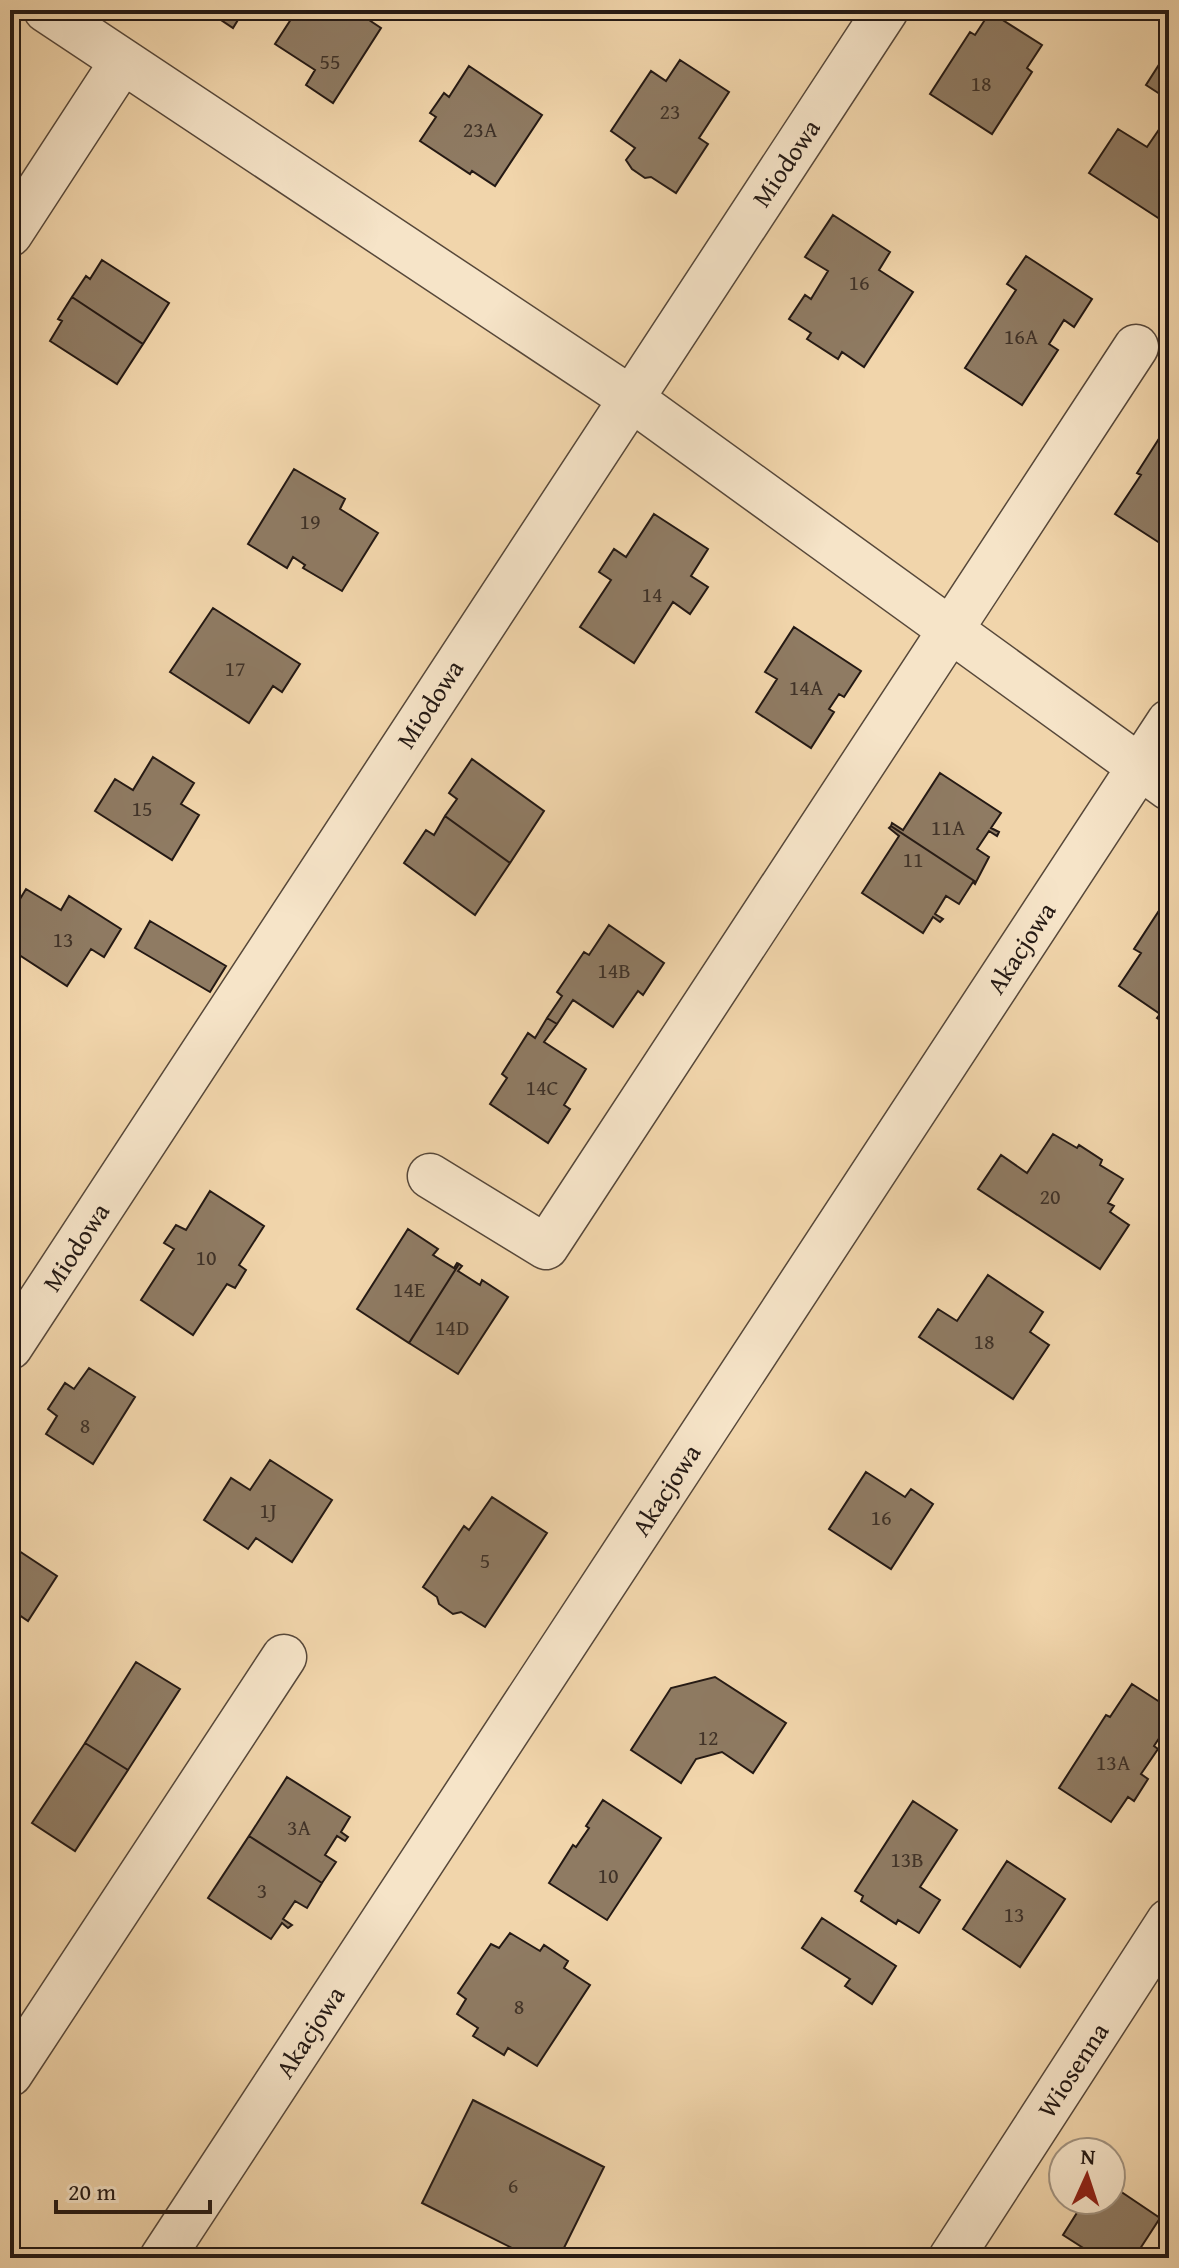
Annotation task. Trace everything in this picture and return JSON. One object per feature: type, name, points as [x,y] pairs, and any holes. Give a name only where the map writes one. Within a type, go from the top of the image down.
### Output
[{"type":"street","points":[[46,10],[630,398],[1154,778]]},
{"type":"street","name":"Miodowa","points":[[10,1347],[886,10]]},
{"type":"street","points":[[10,234],[122,62]]},
{"type":"street","points":[[430,1176],[546,1247],[1136,347]]},
{"type":"street","name":"Akacjowa","points":[[162,2258],[1154,778],[1169,722]]},
{"type":"street","points":[[10,2074],[284,1657]]},
{"type":"street","name":"Wiosenna","points":[[951,2258],[1169,1921]]},
{"type":"building","points":[[206,10],[244,10],[233,28]]},
{"type":"building","points":[[297,10],[354,10],[381,28],[333,103],[306,85],[315,70],[275,44]]},
{"type":"building","points":[[990,12],[1042,45],[1027,68],[1032,72],[992,134],[930,94],[970,32],[975,35]]},
{"type":"building","points":[[1169,49],[1169,100],[1146,85]]},
{"type":"building","points":[[680,60],[729,92],[699,138],[708,144],[676,193],[632,169],[626,160],[635,148],[611,131],[651,71],[666,81]]},
{"type":"building","points":[[469,66],[542,115],[495,186],[472,171],[470,174],[420,141],[436,117],[430,113],[444,93],[449,97]]},
{"type":"building","points":[[1169,115],[1169,225],[1089,173],[1118,129],[1147,147]]},
{"type":"building","points":[[833,215],[890,252],[879,270],[913,292],[864,367],[842,352],[838,359],[807,339],[811,333],[789,319],[805,295],[811,299],[828,271],[805,257]]},
{"type":"building","points":[[1026,256],[1092,299],[1074,327],[1064,320],[1049,344],[1058,350],[1022,405],[965,368],[1016,290],[1007,284]]},
{"type":"building","points":[[102,260],[169,303],[143,344],[72,297],[86,276],[90,279]]},
{"type":"building","points":[[72,297],[143,344],[117,384],[50,341],[62,321],[58,319]]},
{"type":"building","points":[[1169,423],[1169,549],[1115,514],[1141,475],[1137,473]]},
{"type":"building","points":[[294,469],[345,499],[340,509],[378,533],[342,591],[303,568],[305,565],[293,557],[287,568],[248,544]]},
{"type":"building","points":[[654,514],[708,549],[691,576],[708,587],[690,614],[673,602],[634,663],[580,627],[611,580],[599,572],[614,549],[626,557]]},
{"type":"building","points":[[213,608],[300,664],[282,692],[273,686],[249,723],[170,672]]},
{"type":"building","points":[[794,627],[861,671],[844,697],[839,694],[829,709],[834,712],[811,748],[756,712],[777,679],[765,672]]},
{"type":"building","points":[[153,757],[194,783],[181,804],[199,815],[172,860],[95,811],[115,779],[133,790]]},
{"type":"building","points":[[472,759],[544,811],[510,863],[445,816],[457,799],[449,793]]},
{"type":"building","points":[[940,773],[1001,813],[991,828],[999,832],[997,836],[989,831],[977,849],[989,857],[976,882],[891,826],[892,823],[903,830]]},
{"type":"building","points":[[445,816],[510,863],[475,915],[404,863],[426,830],[434,835]]},
{"type":"building","points":[[891,826],[976,882],[959,904],[946,896],[935,914],[943,919],[940,922],[933,917],[923,933],[862,893],[899,836],[889,828]]},
{"type":"building","points":[[26,889],[61,910],[69,896],[121,929],[104,957],[91,949],[67,986],[10,949],[10,896],[20,899]]},
{"type":"building","points":[[1164,903],[1169,907],[1169,1026],[1157,1018],[1160,1014],[1119,986],[1141,953],[1134,949]]},
{"type":"building","points":[[150,921],[226,966],[210,992],[135,948]]},
{"type":"building","points":[[609,925],[664,963],[643,995],[638,991],[613,1027],[573,1000],[557,1024],[547,1018],[562,996],[557,992],[584,952],[589,955]]},
{"type":"building","points":[[547,1018],[557,1024],[544,1042],[586,1069],[564,1105],[570,1109],[548,1143],[490,1104],[507,1078],[502,1074],[528,1033],[535,1038]]},
{"type":"building","points":[[1053,1134],[1077,1148],[1079,1145],[1102,1160],[1100,1165],[1123,1179],[1108,1203],[1114,1206],[1110,1212],[1129,1225],[1100,1269],[978,1189],[1001,1155],[1027,1173]]},
{"type":"building","points":[[210,1191],[264,1226],[239,1265],[246,1270],[235,1288],[227,1284],[193,1335],[141,1300],[174,1249],[164,1243],[176,1225],[186,1230]]},
{"type":"building","points":[[408,1229],[438,1249],[433,1255],[454,1268],[459,1264],[409,1343],[357,1309]]},
{"type":"building","points":[[459,1264],[462,1266],[458,1271],[480,1285],[482,1280],[508,1297],[458,1374],[409,1343]]},
{"type":"building","points":[[988,1275],[1043,1312],[1030,1332],[1049,1345],[1013,1399],[919,1337],[938,1309],[957,1321]]},
{"type":"building","points":[[89,1368],[135,1397],[93,1464],[46,1434],[57,1416],[48,1409],[65,1383],[74,1389]]},
{"type":"building","points":[[270,1460],[332,1500],[292,1562],[256,1538],[248,1549],[204,1520],[231,1478],[250,1490]]},
{"type":"building","points":[[866,1472],[905,1497],[911,1489],[933,1504],[891,1569],[829,1529]]},
{"type":"building","points":[[492,1497],[547,1533],[485,1627],[461,1612],[453,1614],[423,1587],[464,1526],[469,1530]]},
{"type":"building","points":[[10,1545],[57,1576],[28,1621],[19,1615],[10,1628]]},
{"type":"building","points":[[136,1662],[180,1689],[128,1770],[85,1743]]},
{"type":"building","points":[[715,1677],[786,1723],[753,1773],[722,1752],[696,1759],[681,1783],[631,1750],[671,1688]]},
{"type":"building","points":[[1132,1684],[1169,1708],[1169,1723],[1154,1746],[1158,1749],[1141,1774],[1148,1779],[1134,1801],[1128,1797],[1111,1822],[1059,1788],[1106,1715],[1110,1717]]},
{"type":"building","points":[[85,1743],[128,1770],[75,1851],[32,1823]]},
{"type":"building","points":[[287,1777],[350,1817],[341,1832],[348,1837],[345,1841],[337,1836],[325,1855],[336,1862],[322,1883],[249,1836]]},
{"type":"building","points":[[603,1800],[661,1838],[607,1920],[549,1883],[573,1845],[576,1847],[589,1828],[586,1826]]},
{"type":"building","points":[[913,1801],[957,1830],[920,1887],[940,1900],[919,1933],[898,1920],[896,1924],[861,1901],[863,1896],[855,1891]]},
{"type":"building","points":[[249,1836],[322,1883],[307,1908],[295,1901],[283,1919],[292,1925],[288,1928],[282,1923],[271,1939],[208,1898]]},
{"type":"building","points":[[1007,1861],[1065,1899],[1020,1967],[963,1929]]},
{"type":"building","points":[[822,1918],[896,1966],[872,2004],[845,1986],[850,1979],[802,1948]]},
{"type":"building","points":[[510,1933],[540,1951],[544,1945],[568,1961],[564,1968],[590,1985],[537,2066],[508,2048],[504,2055],[473,2036],[478,2028],[457,2014],[466,1999],[458,1993],[491,1944],[499,1948]]},
{"type":"building","points":[[473,2100],[604,2167],[559,2258],[532,2258],[422,2203]]},
{"type":"building","points":[[1127,2196],[1160,2218],[1134,2258],[1099,2258],[1063,2235],[1075,2216],[1127,2216]]}]
